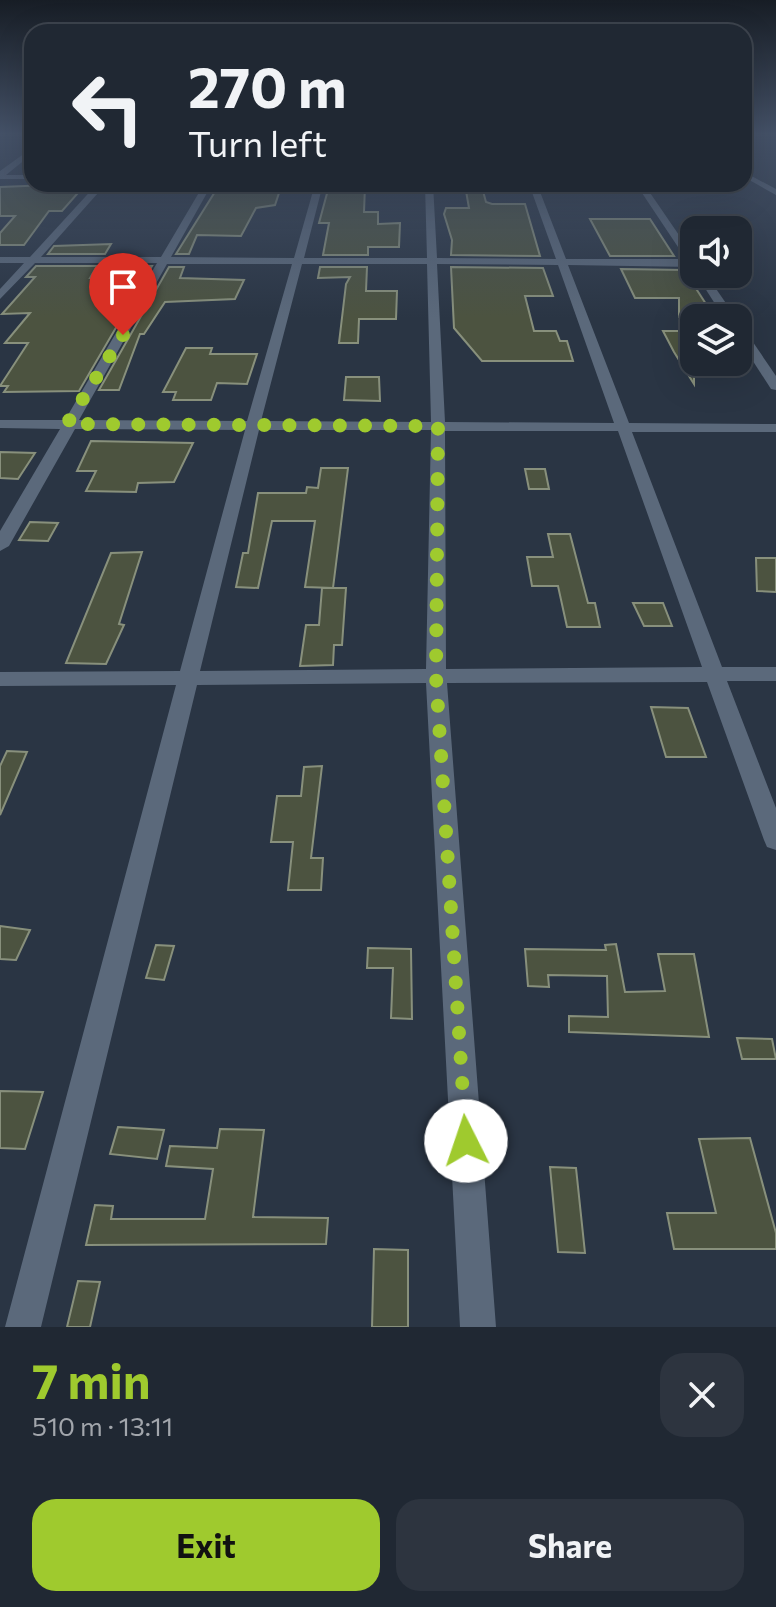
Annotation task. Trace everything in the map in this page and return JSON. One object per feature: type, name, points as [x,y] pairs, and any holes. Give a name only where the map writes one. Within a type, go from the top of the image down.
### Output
[{"type":"street","points":[[0,296],[92,195]]},
{"type":"street","points":[[0,546],[67,424],[202,195]]},
{"type":"street","points":[[23,1327],[253,425],[301,261],[316,195]]},
{"type":"street","points":[[429,195],[429,261],[438,426],[436,677],[478,1327]]},
{"type":"street","points":[[537,195],[776,840]]},
{"type":"street","points":[[647,195],[680,244]]},
{"type":"street","points":[[0,260],[680,263]]},
{"type":"street","points":[[752,350],[776,386]]},
{"type":"street","points":[[0,424],[776,428]]},
{"type":"street","points":[[0,679],[776,674]]},
{"type":"building","points":[[0,195],[76,195],[62,211],[49,211],[24,245],[0,245],[0,233],[15,216],[0,216]]},
{"type":"building","points":[[213,195],[278,195],[275,205],[256,208],[241,236],[197,235],[189,254],[176,254]]},
{"type":"building","points":[[327,195],[365,195],[364,212],[378,212],[378,224],[400,223],[399,247],[368,247],[368,255],[323,255],[329,223],[319,223]]},
{"type":"building","points":[[467,195],[484,195],[486,202],[492,204],[525,204],[540,256],[451,255],[452,240],[444,214],[446,208],[469,208]]},
{"type":"building","points":[[590,219],[650,219],[674,256],[610,256]]},
{"type":"building","points":[[111,244],[105,254],[48,254],[54,246]]},
{"type":"building","points":[[36,266],[97,266],[90,278],[133,278],[140,266],[152,266],[79,391],[4,392],[8,386],[0,386],[28,343],[5,343],[30,313],[2,314],[35,277],[26,277]]},
{"type":"building","points":[[169,267],[184,267],[180,278],[244,280],[235,299],[165,302],[144,334],[140,334],[119,390],[99,390]]},
{"type":"building","points":[[320,267],[367,267],[366,291],[397,291],[396,319],[359,319],[358,343],[339,343],[346,284],[350,277],[318,278]]},
{"type":"building","points":[[451,267],[543,268],[553,296],[525,296],[534,331],[556,331],[560,341],[567,341],[573,361],[482,361],[454,328]]},
{"type":"building","points":[[621,269],[680,270],[680,288],[696,288],[706,304],[680,304],[679,317],[679,298],[635,298]]},
{"type":"building","points":[[663,331],[680,331],[680,362]]},
{"type":"building","points":[[186,348],[212,348],[210,354],[257,354],[247,384],[217,383],[211,400],[173,400],[176,392],[163,392]]},
{"type":"building","points":[[346,377],[379,377],[380,401],[344,400]]},
{"type":"building","points":[[91,441],[193,443],[174,482],[138,483],[136,492],[86,491],[96,471],[77,471]]},
{"type":"building","points":[[0,452],[35,453],[18,479],[0,478]]},
{"type":"building","points":[[321,468],[348,468],[333,588],[305,587],[315,521],[272,521],[258,588],[236,587],[243,553],[248,553],[258,493],[306,493],[307,487],[318,488]]},
{"type":"building","points":[[525,469],[545,469],[549,489],[529,489]]},
{"type":"building","points":[[30,522],[58,523],[48,541],[19,540]]},
{"type":"building","points":[[548,534],[570,534],[588,603],[595,603],[600,627],[567,627],[558,586],[532,586],[527,557],[553,557]]},
{"type":"building","points":[[142,552],[119,624],[124,625],[106,664],[66,663],[111,553]]},
{"type":"building","points":[[756,558],[776,558],[776,592],[757,591]]},
{"type":"building","points":[[322,588],[346,588],[342,645],[334,645],[333,665],[300,666],[306,625],[319,625]]},
{"type":"building","points":[[633,603],[663,603],[672,626],[644,626]]},
{"type":"building","points":[[651,707],[688,708],[706,757],[666,757]]},
{"type":"building","points":[[7,751],[27,752],[0,815],[0,766]]},
{"type":"building","points":[[322,766],[311,858],[323,858],[321,890],[288,890],[293,842],[271,842],[277,796],[301,796],[304,767]]},
{"type":"building","points":[[0,926],[30,930],[16,960],[0,959]]},
{"type":"building","points":[[616,944],[625,992],[665,991],[658,954],[694,954],[709,1037],[569,1032],[569,1016],[608,1017],[607,976],[548,975],[549,987],[528,986],[525,949],[606,950],[605,945]]},
{"type":"building","points":[[156,945],[174,946],[164,980],[146,978]]},
{"type":"building","points":[[368,948],[411,949],[412,1019],[391,1018],[393,968],[367,968]]},
{"type":"building","points":[[737,1038],[772,1039],[776,1059],[742,1059]]},
{"type":"building","points":[[0,1091],[43,1092],[25,1149],[0,1148]]},
{"type":"building","points":[[118,1127],[164,1130],[157,1159],[110,1154]]},
{"type":"building","points":[[220,1129],[264,1130],[253,1217],[328,1218],[326,1244],[86,1245],[95,1205],[113,1206],[111,1219],[205,1219],[213,1169],[166,1166],[170,1146],[217,1148]]},
{"type":"building","points":[[750,1138],[776,1233],[776,1249],[674,1249],[667,1213],[716,1213],[699,1139]]},
{"type":"building","points":[[550,1167],[576,1168],[585,1253],[558,1252]]},
{"type":"building","points":[[374,1249],[408,1250],[408,1327],[372,1327]]},
{"type":"building","points":[[78,1281],[100,1282],[90,1327],[67,1327]]},
{"type":"route","points":[[123,335],[67,424],[438,426],[436,677],[466,1141]]}]
